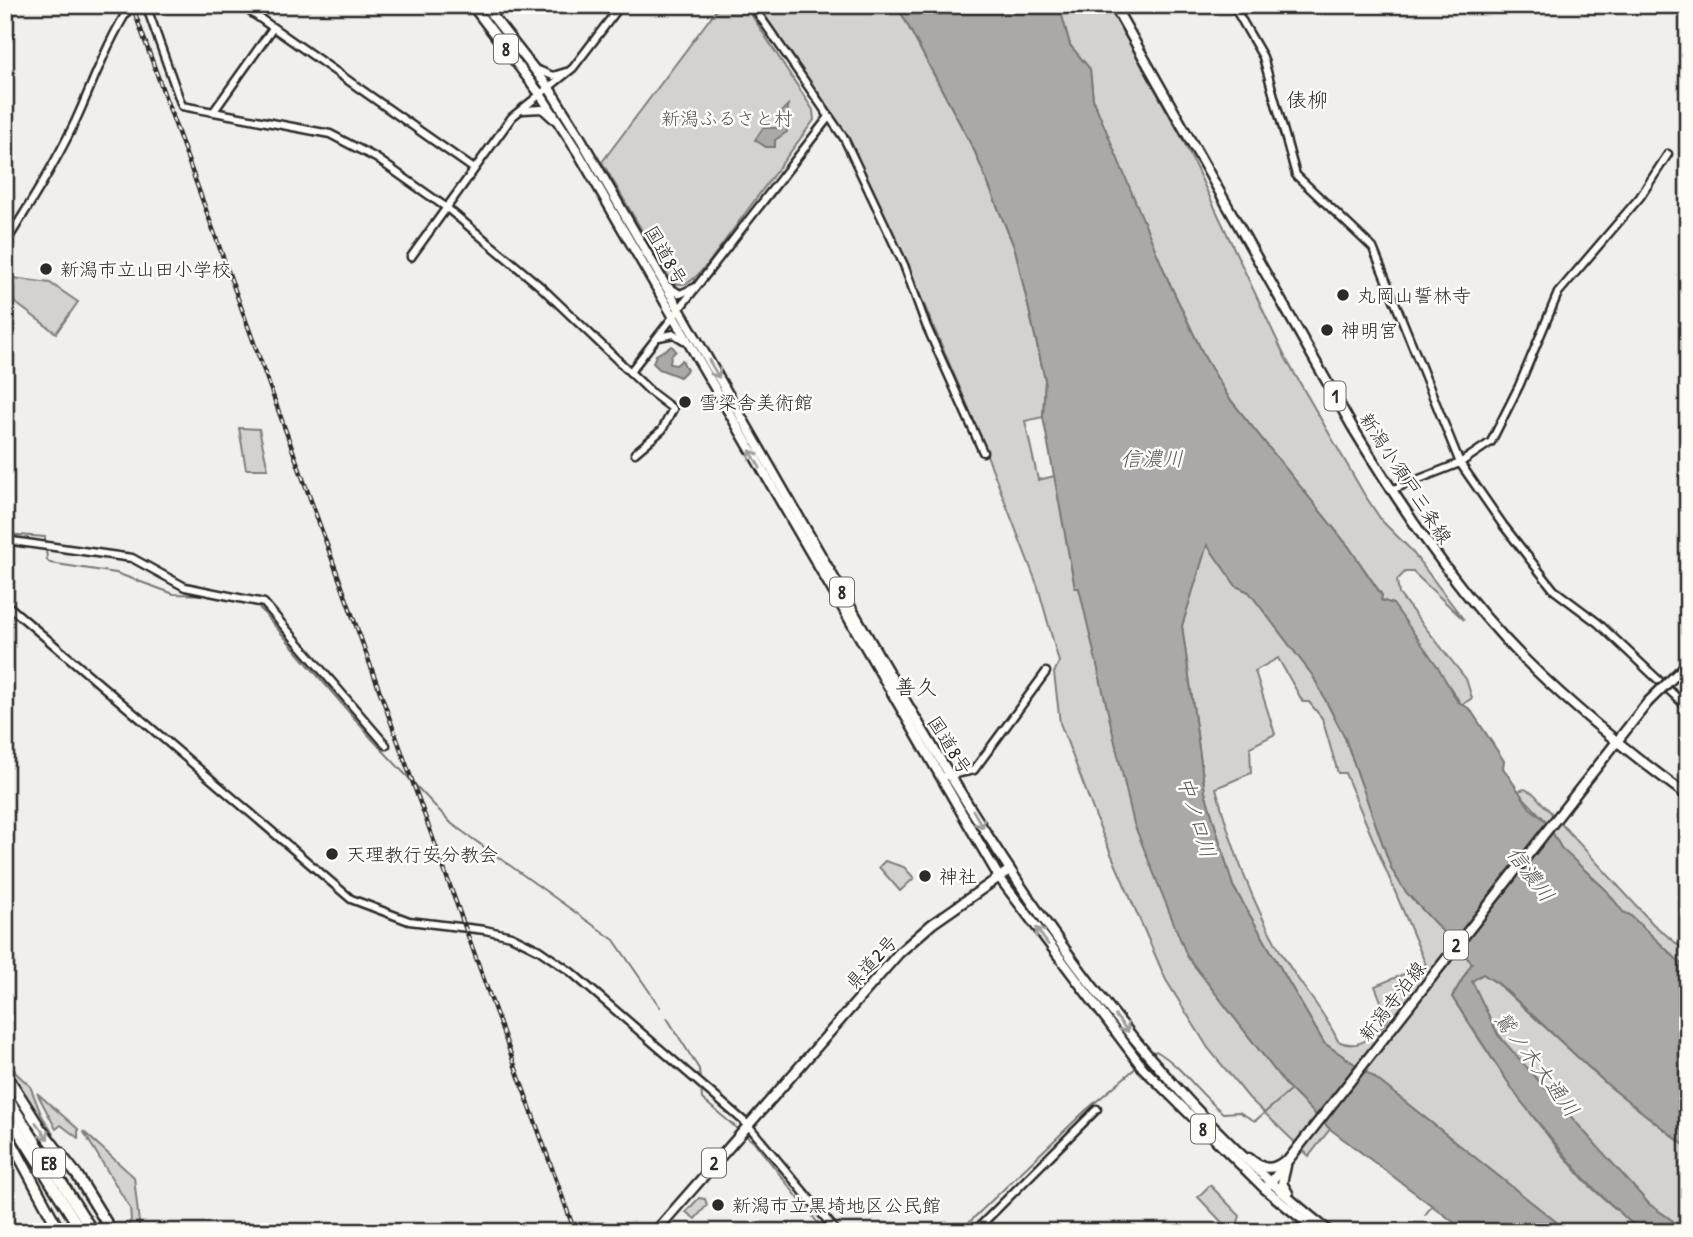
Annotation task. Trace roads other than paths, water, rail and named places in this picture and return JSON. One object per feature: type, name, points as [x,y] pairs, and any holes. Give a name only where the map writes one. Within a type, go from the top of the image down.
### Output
[{"type":"highway","points":[[5,1073],[40,1128],[77,1175],[112,1232]]},
{"type":"highway","name":"E8","points":[[5,1094],[93,1232]]},
{"type":"highway","name":"E8","points":[[5,1110],[82,1232]]},
{"type":"highway","points":[[5,1130],[60,1232]]},
{"type":"main road","name":"国道8号","points":[[472,5],[540,94],[575,148],[999,877],[1143,1068],[1318,1232]]},
{"type":"main road","name":"国道8号","points":[[484,5],[549,88],[919,726],[953,776],[1008,871],[1072,962],[1155,1066],[1267,1186],[1330,1232]]},
{"type":"main road","name":"新潟小須戸三条線","points":[[1114,5],[1187,138],[1391,490],[1442,563],[1505,639],[1615,742],[1688,796]]},
{"type":"main road","name":"新潟寺泊線","points":[[1267,1186],[1615,742],[1648,702],[1688,663]]},
{"type":"main road","name":"県道2号","points":[[747,1125],[899,953],[932,924],[1008,871]]},
{"type":"main road","name":"2","points":[[655,1232],[747,1125]]},
{"type":"main road","points":[[1232,1147],[1263,1168],[1276,1168],[1290,1157]]},
{"type":"main road","points":[[1290,1157],[1282,1182],[1295,1204]]},
{"type":"street","points":[[5,243],[43,183],[75,122],[108,46],[131,5]]},
{"type":"street","points":[[146,5],[182,106],[337,136],[376,158],[447,208],[589,330],[630,372],[673,409],[663,430],[635,453]]},
{"type":"street","points":[[241,5],[474,169]]},
{"type":"street","points":[[411,257],[517,112],[569,71],[621,5]]},
{"type":"street","points":[[752,5],[844,138],[874,199],[983,452]]},
{"type":"street","points":[[1233,5],[1263,57],[1296,176],[1373,248],[1460,463],[1553,590],[1598,623],[1688,708]]},
{"type":"street","points":[[214,111],[273,28]]},
{"type":"street","points":[[530,65],[546,75],[569,71]]},
{"type":"street","points":[[517,112],[529,108],[546,112],[575,148]]},
{"type":"street","points":[[630,372],[828,118]]},
{"type":"street","points":[[1391,490],[1460,463],[1491,442],[1520,386],[1559,293],[1640,197],[1668,154]]},
{"type":"street","points":[[665,284],[680,294],[699,285]]},
{"type":"street","points":[[658,338],[674,334],[688,344]]},
{"type":"street","points":[[5,540],[132,558],[185,587],[264,603],[386,745]]},
{"type":"street","points":[[5,603],[352,899],[409,921],[485,930],[511,936],[539,950],[571,972],[747,1125],[837,1232]]},
{"type":"street","points":[[941,777],[974,770],[1046,672]]},
{"type":"street","points":[[974,1232],[1097,1109]]},
{"type":"water","name":"信濃川","points":[[897,5],[1059,5],[1070,45],[1090,69],[1093,99],[1168,280],[1205,358],[1229,398],[1349,547],[1382,596],[1381,600],[1393,604],[1438,667],[1457,701],[1470,709],[1504,761],[1503,768],[1530,808],[1546,821],[1561,848],[1606,890],[1623,912],[1630,915],[1688,970],[1688,1148],[1609,1086],[1499,984],[1483,974],[1472,981],[1498,1035],[1649,1204],[1673,1221],[1680,1232],[1641,1232],[1587,1182],[1519,1099],[1452,997],[1472,963],[1405,891],[1392,870],[1345,738],[1313,676],[1249,592],[1236,586],[1207,545],[1182,626],[1205,792],[1233,886],[1324,1043],[1375,1078],[1569,1232],[1461,1232],[1459,1226],[1330,1129],[1286,1085],[1187,956],[1134,824],[1079,588],[1075,588],[1043,417],[1045,379],[1015,249],[975,152]]},
{"type":"water","points":[[788,105],[787,132],[775,140],[775,147],[766,147],[755,140],[763,128],[776,128],[783,123],[782,111]]},
{"type":"water","points":[[672,346],[676,351],[671,356],[670,364],[676,365],[682,360],[687,370],[680,377],[659,369],[653,363],[656,355]]},
{"type":"waterway","points":[[5,534],[45,537],[47,560],[50,563],[116,573],[174,594],[210,595],[257,605],[372,739],[452,824],[614,940],[660,1007]]},
{"type":"waterway","points":[[667,1018],[699,1069],[700,1081]]},
{"type":"waterway","points":[[1153,1053],[1156,1051],[1174,1064],[1223,1113],[1239,1112],[1255,1121],[1291,1090]]},
{"type":"waterway","points":[[959,1232],[1085,1111],[1138,1066]]},
{"type":"waterway","points":[[701,1086],[702,1099],[739,1130]]},
{"type":"waterway","points":[[746,1136],[755,1143],[825,1232]]},
{"type":"waterway","points":[[1425,1215],[1433,1204]]},
{"type":"railway","points":[[132,5],[575,1232]]},
{"type":"place","name":"新潟市立山田小学校","points":[[46,269]]},
{"type":"place","name":"丸岡山誓林寺","points":[[1343,295]]},
{"type":"place","name":"神明宮","points":[[1327,330]]},
{"type":"place","name":"雪梁舎美術館","points":[[685,402]]},
{"type":"place","name":"天理教行安分教会","points":[[332,854]]},
{"type":"place","name":"神社","points":[[925,876]]},
{"type":"place","name":"新潟市立黒埼地区公民館","points":[[718,1205]]},
{"type":"district","name":"俵柳","points":[[1307,99]]},
{"type":"district","name":"善久","points":[[916,686]]},
{"type":"park label","name":"新潟ふるさと村","points":[[727,118]]},
{"type":"water label","name":"中ノ口川","points":[[1197,817]]},
{"type":"water label","name":"鷲ノ木大通川","points":[[1537,1064]]}]
